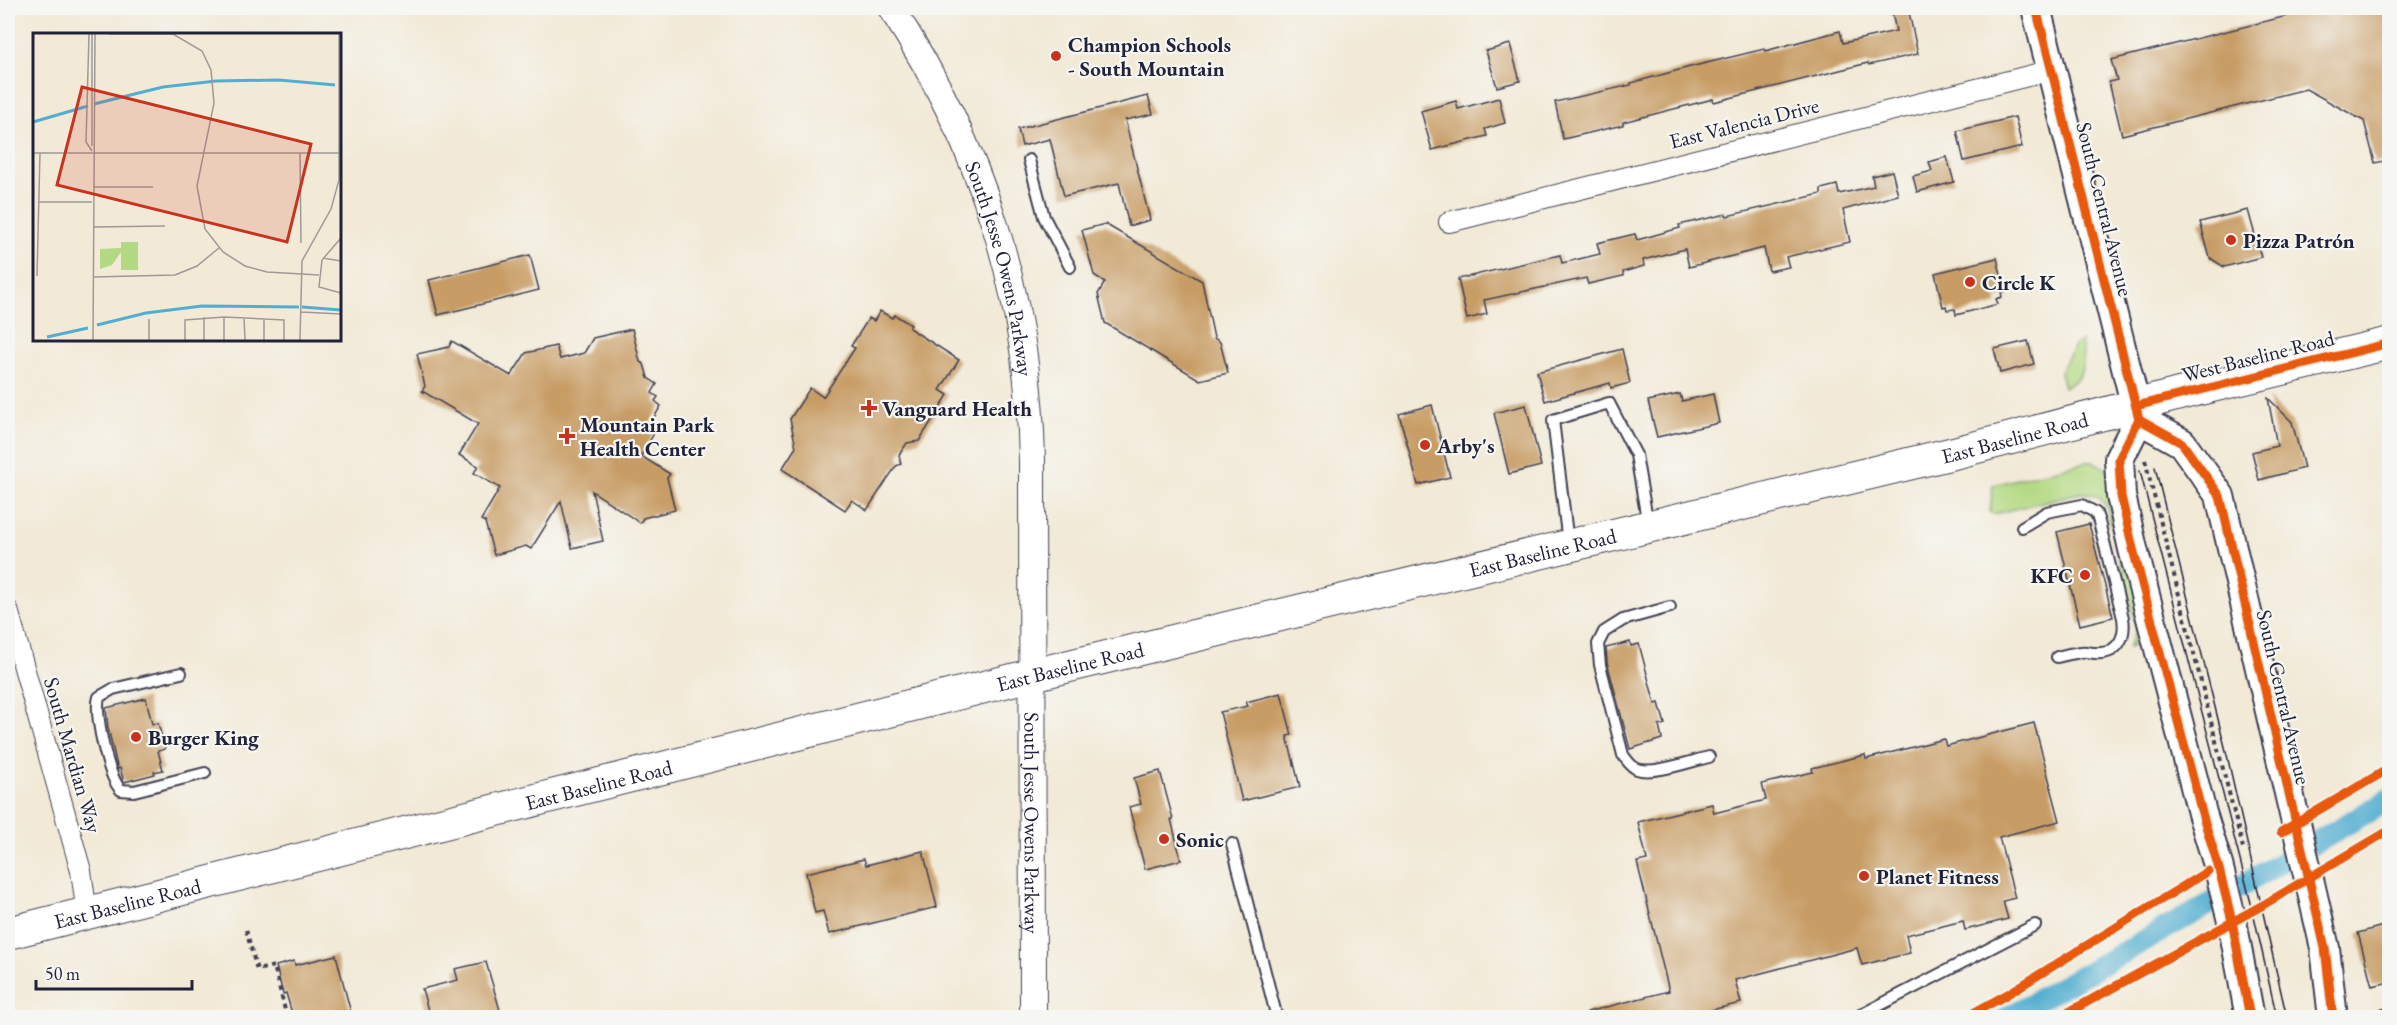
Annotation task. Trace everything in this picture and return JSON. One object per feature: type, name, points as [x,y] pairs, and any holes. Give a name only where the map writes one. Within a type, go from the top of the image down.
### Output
[{"type":"main road","name":"South Central Avenue","points":[[2036,8],[2137,412],[2182,443],[2220,496],[2325,948],[2333,1017]]},
{"type":"main road","name":"West Baseline Road","points":[[2137,412],[2390,343]]},
{"type":"main road","name":"East Baseline Road","points":[[8,933],[1032,675],[1958,452],[2137,412]]},
{"type":"main road","points":[[2137,412],[2119,459],[2121,496],[2232,921],[2250,1017]]},
{"type":"street","name":"South Jesse Owens Parkway","points":[[891,8],[937,86],[974,165],[997,226],[1015,298],[1025,354],[1031,423],[1033,1017]]},
{"type":"street","name":"East Valencia Drive","points":[[1449,222],[2052,70]]},
{"type":"street","name":"South Mardian Way","points":[[8,610],[81,871],[87,914]]},
{"type":"lane","points":[[1029,160],[1044,217],[1070,267]]},
{"type":"lane","points":[[1569,546],[1553,420],[1609,403],[1636,455],[1649,527]]},
{"type":"lane","points":[[2022,527],[2047,512],[2082,505],[2096,513],[2099,522],[2123,618],[2122,638],[2117,646],[2104,653],[2083,651],[2056,657]]},
{"type":"lane","points":[[1670,607],[1623,620],[1604,632],[1598,644],[1600,665],[1623,755],[1637,769],[1648,771],[1709,757]]},
{"type":"lane","points":[[181,673],[114,689],[99,697],[98,718],[113,779],[121,790],[127,791],[205,773]]},
{"type":"lane","points":[[1232,844],[1277,1017]]},
{"type":"lane","points":[[1855,1017],[2035,925]]},
{"type":"lane","points":[[2367,1017],[2390,1014]]},
{"type":"path","points":[[2144,453],[2244,852]]},
{"type":"path","points":[[246,930],[257,970],[274,966],[286,1017]]},
{"type":"green space","points":[[2081,341],[2083,362],[2080,374],[2071,384],[2064,387],[2060,372],[2075,345]]},
{"type":"green space","points":[[2094,462],[2107,468],[2155,638],[2128,648],[2135,625],[2108,510],[2100,499],[2093,495],[2079,493],[1994,514],[1990,512],[1993,485]]},
{"type":"building","points":[[1891,8],[1908,8],[1918,54],[1869,65],[1868,63],[1714,102],[1713,99],[1623,122],[1623,125],[1563,139],[1555,102],[1631,85],[1631,83],[1690,67],[1764,49],[1765,51],[1840,31],[1843,43],[1896,31]]},
{"type":"building","points":[[2319,8],[2390,8],[2390,160],[2375,163],[2364,121],[2306,89],[2122,135],[2109,82],[2117,80],[2111,60]]},
{"type":"building","points":[[1510,44],[1520,81],[1497,87],[1486,51]]},
{"type":"building","points":[[1148,96],[1153,114],[1125,120],[1150,220],[1129,226],[1119,183],[1064,196],[1050,139],[1022,146],[1018,129]]},
{"type":"building","points":[[1499,98],[1505,123],[1485,129],[1487,136],[1432,150],[1421,111],[1456,101],[1458,109]]},
{"type":"building","points":[[2015,117],[2022,147],[1964,161],[1957,131]]},
{"type":"building","points":[[1947,157],[1954,182],[1917,192],[1913,176],[1932,171],[1929,162]]},
{"type":"building","points":[[1892,171],[1898,195],[1843,210],[1850,242],[1786,257],[1789,267],[1769,271],[1764,248],[1689,267],[1685,249],[1643,260],[1644,266],[1623,272],[1623,276],[1588,284],[1586,278],[1484,300],[1487,314],[1467,319],[1458,279],[1560,255],[1562,263],[1600,254],[1597,243],[1635,234],[1637,240],[1680,228],[1679,225],[1821,194],[1821,189],[1837,185],[1839,194],[1874,186],[1872,176]]},
{"type":"building","name":"Pizza Patrón","points":[[2248,210],[2261,257],[2224,267],[2210,258],[2200,222]]},
{"type":"building","points":[[1105,224],[1202,281],[1214,338],[1220,342],[1228,373],[1200,380],[1105,323],[1098,294],[1105,282],[1094,275],[1082,230]]},
{"type":"building","points":[[530,255],[539,290],[438,315],[429,280]]},
{"type":"building","name":"Circle K","points":[[1997,258],[2005,292],[2001,292],[2002,297],[1996,299],[1998,304],[1956,315],[1955,309],[1947,310],[1946,306],[1943,307],[1935,273]]},
{"type":"building","name":"Vanguard Health","points":[[880,311],[892,318],[895,315],[911,325],[909,328],[959,360],[940,390],[948,395],[919,441],[907,443],[899,455],[901,464],[896,466],[867,510],[852,500],[845,510],[782,469],[796,447],[790,419],[810,388],[823,397],[855,348],[851,346],[869,318],[874,321]]},
{"type":"building","name":"Mountain Park Health Center","points":[[632,329],[640,362],[644,364],[648,378],[657,384],[652,393],[658,397],[655,401],[661,406],[650,424],[657,428],[641,456],[670,474],[667,478],[675,510],[643,518],[640,523],[592,491],[603,541],[572,548],[561,501],[531,549],[526,546],[494,555],[485,522],[481,520],[500,488],[474,473],[478,466],[459,455],[478,424],[422,391],[425,386],[417,354],[449,347],[452,341],[511,376],[526,353],[556,346],[560,359],[584,353],[593,338]]},
{"type":"building","name":"Circle K","points":[[2028,341],[2034,364],[2000,373],[1994,349]]},
{"type":"building","points":[[1622,349],[1630,383],[1611,388],[1610,383],[1545,401],[1537,372]]},
{"type":"building","points":[[1680,394],[1682,401],[1713,394],[1719,423],[1657,437],[1648,401]]},
{"type":"building","points":[[2268,398],[2292,422],[2304,468],[2259,480],[2252,452],[2277,446]]},
{"type":"building","name":"Arby's","points":[[1432,405],[1450,477],[1418,485],[1399,414]]},
{"type":"building","points":[[1526,405],[1541,466],[1509,474],[1494,413]]},
{"type":"building","name":"KFC","points":[[2089,524],[2113,617],[2080,625],[2057,532]]},
{"type":"building","points":[[1630,642],[1631,646],[1639,644],[1655,704],[1659,703],[1665,724],[1659,726],[1662,739],[1630,749],[1607,662],[1606,648]]},
{"type":"building","points":[[1281,693],[1292,735],[1287,736],[1300,787],[1242,801],[1220,712],[1248,706],[1246,702]]},
{"type":"building","name":"Burger King","points":[[146,698],[152,724],[158,723],[165,749],[158,751],[163,770],[124,782],[116,762],[106,708]]},
{"type":"building","name":"Planet Fitness","points":[[2034,723],[2060,821],[1999,837],[2015,898],[2003,901],[2008,919],[1965,930],[1963,921],[1906,935],[1910,953],[1862,965],[1857,948],[1735,980],[1741,1003],[1681,1017],[1588,1017],[1587,1012],[1669,991],[1637,862],[1647,860],[1638,822],[1712,804],[1714,813],[1766,800],[1762,784],[1813,772],[1812,768],[1865,755],[1866,759],[1944,739],[1946,746]]},
{"type":"building","points":[[1160,771],[1181,860],[1145,869],[1129,807],[1141,804],[1134,778]]},
{"type":"building","points":[[923,851],[937,907],[829,934],[823,911],[815,913],[806,873],[864,859],[866,865]]},
{"type":"building","points":[[2390,924],[2390,982],[2372,986],[2358,933]]},
{"type":"building","points":[[336,955],[352,1017],[293,1017],[286,993],[283,994],[276,966],[294,961],[295,965]]},
{"type":"building","points":[[486,962],[502,1017],[430,1017],[422,989],[458,980],[455,969]]},
{"type":"waterway","points":[[2006,1018],[2222,897],[2390,799]]},
{"type":"tram line","points":[[2155,467],[2227,755],[2287,1018]]},
{"type":"tram line","points":[[2140,471],[2252,907],[2277,1018]]},
{"type":"cycle path","points":[[2036,8],[2139,419],[2119,459],[2121,496],[2232,921],[2250,1018]]},
{"type":"cycle path","points":[[2136,406],[2390,343]]},
{"type":"cycle path","points":[[2139,419],[2182,443],[2220,496],[2325,948],[2333,1018]]},
{"type":"cycle path","points":[[2281,832],[2390,768]]},
{"type":"cycle path","points":[[2058,1018],[2263,905],[2390,830]]},
{"type":"cycle path","points":[[1964,1018],[2006,995],[2208,871]]},
{"type":"place","name":"Champion Schools - South Mountain","points":[[1056,56]]},
{"type":"place","name":"Pizza Patrón","points":[[2231,240]]},
{"type":"place","name":"Circle K","points":[[1970,282]]},
{"type":"place","name":"Vanguard Health","points":[[869,408]]},
{"type":"place","name":"Mountain Park Health Center","points":[[567,436]]},
{"type":"place","name":"Arby's","points":[[1425,445]]},
{"type":"place","name":"KFC","points":[[2085,575]]},
{"type":"place","name":"Burger King","points":[[136,737]]},
{"type":"place","name":"Sonic","points":[[1164,839]]},
{"type":"place","name":"Planet Fitness","points":[[1864,876]]}]
